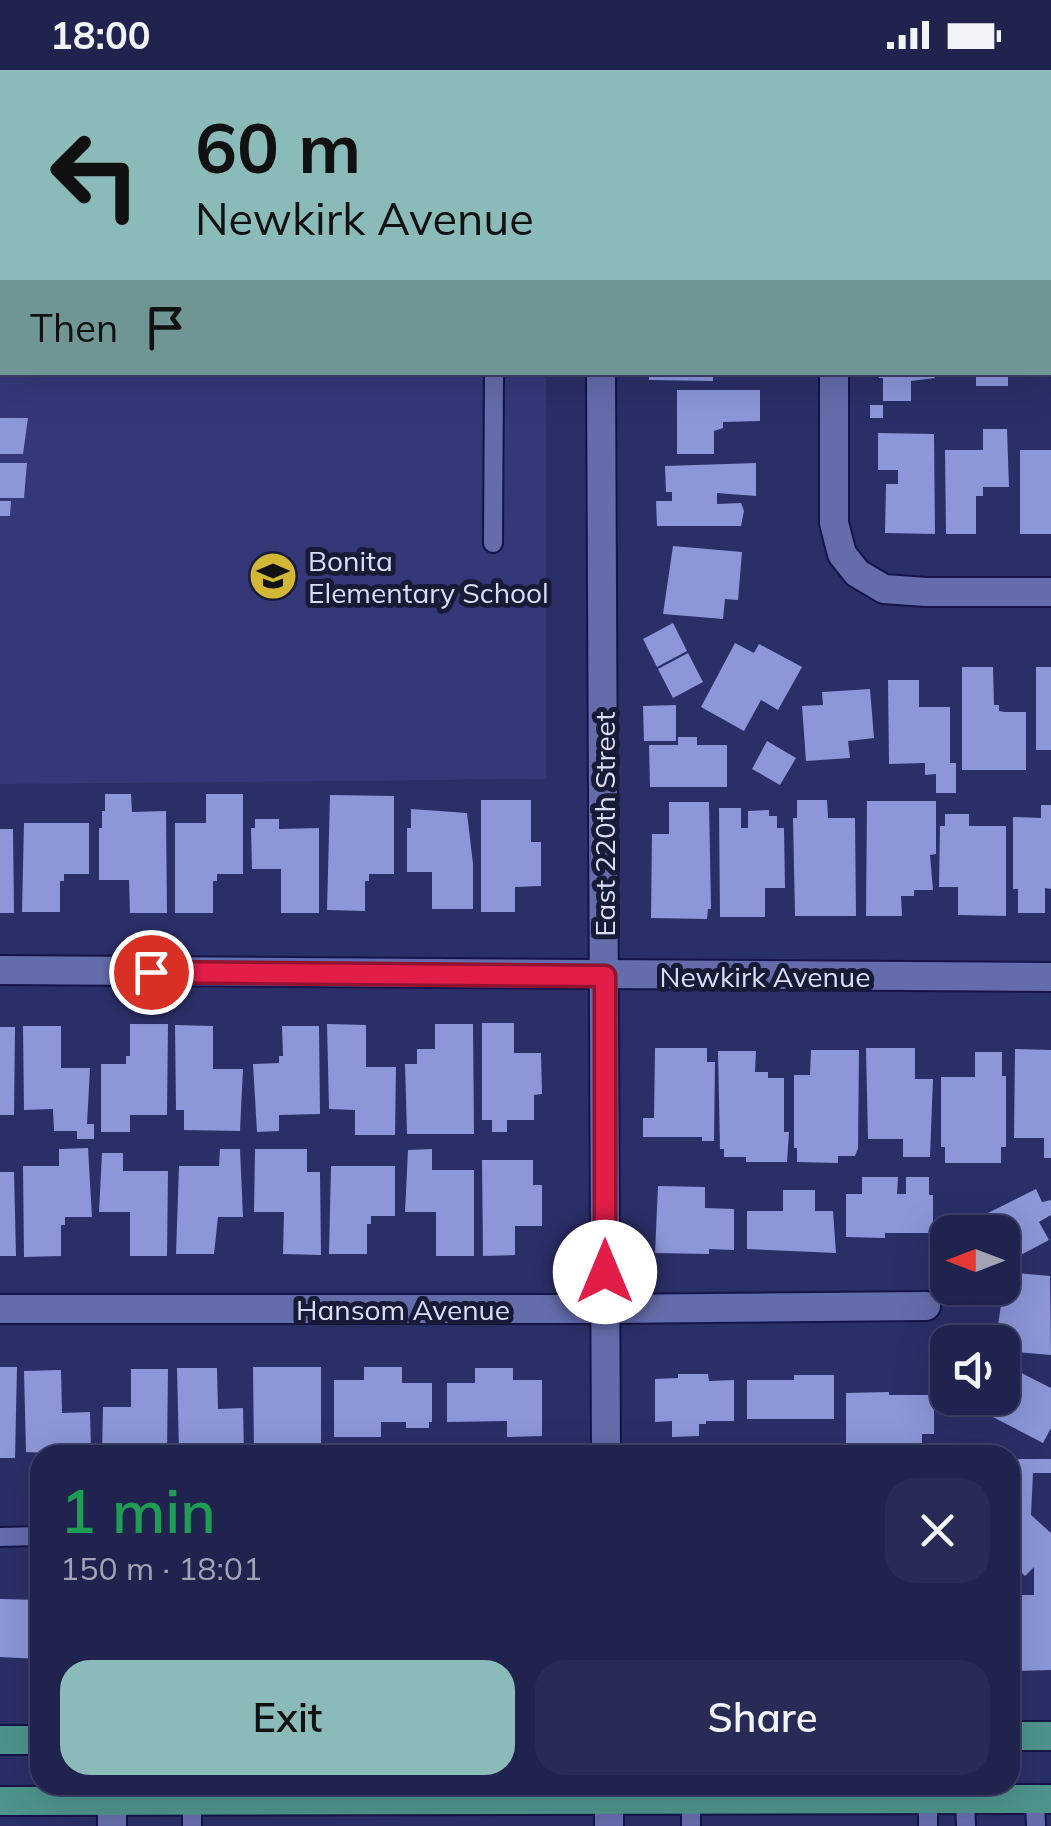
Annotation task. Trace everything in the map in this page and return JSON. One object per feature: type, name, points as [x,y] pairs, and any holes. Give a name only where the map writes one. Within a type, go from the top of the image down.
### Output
[{"type":"main road","points":[[1020,1736],[1051,1736]]},
{"type":"main road","points":[[0,1740],[30,1740]]},
{"type":"main road","points":[[0,1801],[112,1804],[192,1813],[609,1803],[691,1812],[966,1812],[1040,1808]]},
{"type":"street","name":"East 220th Street","points":[[600,375],[606,1445]]},
{"type":"street","points":[[834,375],[834,523],[842,554],[857,573],[884,588],[1051,592]]},
{"type":"street","name":"Newkirk Avenue","points":[[0,970],[1051,977]]},
{"type":"street","name":"Hansom Avenue","points":[[0,1309],[926,1306]]},
{"type":"lane","points":[[493,542],[494,375]]},
{"type":"lane","points":[[0,1538],[30,1536]]},
{"type":"shaded area","name":"Bonita Elementary School","points":[[0,375],[546,375],[546,779],[0,784]]},
{"type":"building","points":[[649,375],[713,375],[713,381],[649,380]]},
{"type":"building","points":[[935,375],[911,381],[911,401],[883,401],[883,378],[879,378]]},
{"type":"building","points":[[976,375],[1008,375],[1008,386],[976,386]]},
{"type":"building","points":[[677,390],[760,390],[760,421],[723,422],[723,428],[714,431],[714,454],[677,454]]},
{"type":"building","points":[[870,405],[883,405],[883,418],[870,418]]},
{"type":"building","points":[[0,418],[28,418],[23,454],[0,454]]},
{"type":"building","points":[[983,429],[1007,429],[1009,487],[983,487],[983,496],[976,496],[976,534],[946,534],[945,450],[983,450]]},
{"type":"building","points":[[878,433],[934,434],[935,534],[885,533],[886,484],[898,484],[898,470],[878,470]]},
{"type":"building","points":[[1020,450],[1051,450],[1051,534],[1020,534]]},
{"type":"building","points":[[0,463],[27,463],[24,498],[0,498]]},
{"type":"building","points":[[756,463],[756,496],[717,493],[717,504],[741,503],[741,526],[657,526],[656,501],[672,501],[672,492],[666,492],[665,466]]},
{"type":"building","points":[[0,501],[11,501],[10,516],[0,516]]},
{"type":"building","points":[[673,546],[742,552],[738,600],[725,599],[723,619],[663,614]]},
{"type":"building","points":[[673,623],[687,651],[657,667],[643,639]]},
{"type":"building","points":[[735,643],[754,653],[759,644],[802,667],[778,710],[761,700],[744,731],[701,707]]},
{"type":"building","points":[[688,653],[703,682],[673,698],[658,669]]},
{"type":"building","points":[[962,667],[993,667],[994,705],[999,705],[999,711],[1026,712],[1026,770],[962,770]]},
{"type":"building","points":[[1036,667],[1051,667],[1051,750],[1036,750]]},
{"type":"building","points":[[888,680],[919,680],[919,707],[950,707],[950,763],[956,763],[956,793],[936,793],[936,774],[925,775],[925,763],[889,764]]},
{"type":"building","points":[[870,689],[874,738],[848,741],[850,758],[806,761],[802,706],[823,705],[822,692]]},
{"type":"building","points":[[676,705],[676,741],[644,741],[643,706]]},
{"type":"building","points":[[678,737],[697,737],[697,745],[727,745],[727,787],[650,787],[649,745],[678,745]]},
{"type":"building","points":[[767,741],[796,758],[780,785],[752,769]]},
{"type":"building","points":[[105,794],[131,794],[132,812],[166,811],[167,913],[130,913],[129,880],[99,880],[99,828]]},
{"type":"building","points":[[206,794],[243,794],[243,874],[217,874],[217,881],[213,881],[213,913],[175,913],[175,823],[206,823]]},
{"type":"building","points":[[330,795],[394,796],[394,874],[369,874],[369,881],[365,881],[365,911],[327,910]]},
{"type":"building","points":[[481,800],[531,800],[531,842],[541,842],[541,886],[515,887],[515,912],[481,912]]},
{"type":"building","points":[[797,800],[827,800],[828,818],[855,818],[856,916],[795,916],[793,818],[797,818]]},
{"type":"building","points":[[867,801],[936,801],[936,854],[930,855],[933,890],[914,890],[914,896],[901,896],[902,916],[866,916]]},
{"type":"building","points":[[669,802],[709,802],[711,909],[707,919],[651,918],[652,834],[669,834]]},
{"type":"building","points":[[1041,805],[1051,805],[1051,889],[1045,888],[1045,913],[1018,913],[1018,889],[1013,889],[1013,817],[1041,818]]},
{"type":"building","points":[[719,808],[741,808],[741,828],[748,828],[748,811],[769,810],[769,816],[777,816],[777,828],[784,828],[785,888],[765,888],[765,917],[720,917]]},
{"type":"building","points":[[411,809],[467,813],[473,909],[432,909],[432,872],[407,872]]},
{"type":"building","points":[[945,814],[969,814],[969,826],[1006,826],[1006,916],[958,915],[958,887],[939,887],[940,826],[945,826]]},
{"type":"building","points":[[255,819],[279,819],[279,829],[319,828],[319,913],[281,913],[281,869],[252,869],[251,828],[255,828]]},
{"type":"building","points":[[24,823],[89,823],[89,874],[64,874],[64,881],[60,881],[60,912],[22,912]]},
{"type":"building","points":[[0,829],[13,829],[14,913],[0,913]]},
{"type":"building","points":[[482,1023],[514,1023],[514,1053],[541,1053],[542,1094],[534,1095],[534,1120],[507,1120],[507,1132],[492,1132],[492,1120],[482,1120]]},
{"type":"building","points":[[130,1024],[168,1024],[167,1115],[130,1115],[130,1132],[101,1132],[101,1064],[126,1064],[126,1056],[130,1056]]},
{"type":"building","points":[[327,1024],[366,1025],[366,1067],[396,1067],[395,1135],[355,1135],[355,1110],[329,1109]]},
{"type":"building","points":[[435,1024],[473,1024],[474,1134],[407,1134],[405,1064],[417,1064],[417,1049],[435,1049]]},
{"type":"building","points":[[175,1025],[213,1026],[213,1069],[243,1069],[240,1131],[184,1130],[184,1110],[176,1110]]},
{"type":"building","points":[[23,1026],[61,1026],[61,1068],[90,1068],[87,1124],[94,1124],[94,1139],[77,1139],[77,1131],[54,1131],[53,1109],[24,1110]]},
{"type":"building","points":[[282,1026],[319,1026],[320,1114],[279,1115],[279,1131],[257,1132],[253,1064],[279,1063],[279,1056],[283,1056]]},
{"type":"building","points":[[0,1027],[15,1027],[14,1115],[0,1115]]},
{"type":"building","points":[[655,1048],[707,1048],[707,1062],[715,1062],[714,1141],[702,1141],[702,1137],[643,1137],[643,1118],[654,1118]]},
{"type":"building","points":[[866,1048],[915,1048],[915,1079],[933,1079],[930,1157],[903,1157],[903,1139],[868,1139]]},
{"type":"building","points":[[1015,1049],[1051,1050],[1051,1158],[1044,1158],[1044,1138],[1014,1138]]},
{"type":"building","points":[[811,1050],[859,1050],[858,1148],[855,1156],[838,1156],[838,1163],[797,1162],[794,1075],[810,1075]]},
{"type":"building","points":[[718,1051],[756,1051],[755,1072],[768,1072],[768,1078],[784,1078],[784,1132],[789,1132],[787,1162],[746,1162],[746,1157],[724,1157],[724,1149],[720,1149]]},
{"type":"building","points":[[975,1052],[1002,1052],[1006,1147],[1001,1147],[1001,1163],[945,1163],[945,1147],[941,1147],[941,1077],[975,1077]]},
{"type":"building","points":[[88,1148],[92,1217],[65,1217],[65,1225],[61,1225],[61,1256],[24,1257],[23,1166],[59,1166],[59,1149]]},
{"type":"building","points":[[220,1149],[240,1149],[243,1217],[218,1217],[214,1254],[176,1254],[179,1166],[219,1166]]},
{"type":"building","points":[[255,1149],[307,1149],[307,1172],[320,1172],[321,1255],[283,1254],[284,1212],[254,1212]]},
{"type":"building","points":[[432,1149],[432,1170],[474,1170],[474,1256],[436,1256],[436,1212],[405,1212],[408,1150]]},
{"type":"building","points":[[102,1153],[123,1153],[123,1171],[168,1171],[167,1256],[130,1256],[130,1212],[99,1212]]},
{"type":"building","points":[[482,1160],[533,1160],[533,1185],[542,1185],[542,1226],[515,1226],[515,1255],[483,1256]]},
{"type":"building","points":[[331,1166],[395,1166],[395,1216],[371,1216],[371,1224],[367,1224],[367,1254],[329,1254]]},
{"type":"building","points":[[0,1172],[14,1172],[16,1256],[0,1256]]},
{"type":"building","points":[[862,1177],[898,1177],[897,1194],[906,1194],[906,1177],[929,1177],[929,1195],[933,1195],[930,1233],[846,1237],[846,1194],[862,1194]]},
{"type":"building","points":[[658,1186],[705,1187],[705,1208],[734,1209],[734,1250],[709,1249],[709,1254],[655,1253]]},
{"type":"building","points":[[1036,1189],[1042,1202],[1051,1200],[1051,1215],[1039,1222],[1049,1240],[1020,1255],[1020,1215],[984,1215]]},
{"type":"building","points":[[783,1190],[815,1190],[815,1211],[833,1211],[836,1253],[747,1249],[747,1211],[783,1211]]},
{"type":"building","points":[[1020,1273],[1050,1276],[1051,1355],[1020,1352],[1020,1325],[998,1325],[1001,1305],[1020,1305]]},
{"type":"building","points":[[0,1367],[17,1367],[15,1458],[0,1458]]},
{"type":"building","points":[[253,1367],[321,1367],[321,1445],[254,1445]]},
{"type":"building","points":[[364,1367],[402,1367],[402,1383],[432,1383],[429,1428],[406,1428],[406,1422],[381,1422],[381,1437],[334,1437],[334,1380],[364,1380]]},
{"type":"building","points":[[177,1368],[217,1368],[218,1409],[243,1408],[244,1445],[179,1445]]},
{"type":"building","points":[[475,1368],[513,1368],[513,1380],[542,1380],[542,1436],[507,1437],[507,1421],[447,1422],[447,1383],[475,1383]]},
{"type":"building","points":[[131,1369],[168,1369],[167,1445],[102,1445],[103,1407],[131,1407]]},
{"type":"building","points":[[61,1370],[62,1413],[90,1412],[91,1445],[30,1445],[30,1452],[26,1452],[24,1371]]},
{"type":"building","points":[[1020,1372],[1051,1388],[1051,1428],[1043,1443],[989,1415],[1020,1415]]},
{"type":"building","points":[[678,1374],[708,1374],[709,1381],[734,1380],[734,1421],[706,1421],[699,1424],[699,1436],[672,1437],[672,1421],[655,1422],[655,1379],[678,1378]]},
{"type":"building","points":[[794,1375],[834,1375],[834,1419],[747,1419],[747,1380],[794,1380]]},
{"type":"building","points":[[846,1393],[930,1395],[934,1434],[922,1434],[922,1445],[846,1445]]},
{"type":"building","points":[[1020,1459],[1051,1459],[1051,1473],[1033,1473],[1031,1515],[1051,1533],[1051,1670],[1020,1671],[1020,1595],[1034,1595],[1034,1567],[1025,1576],[1020,1571]]},
{"type":"building","points":[[0,1599],[30,1600],[30,1658],[0,1657]]},
{"type":"place","name":"Bonita Elementary School","points":[[273,576]]},
{"type":"route","points":[[151,972],[605,976],[605,1272]]}]
